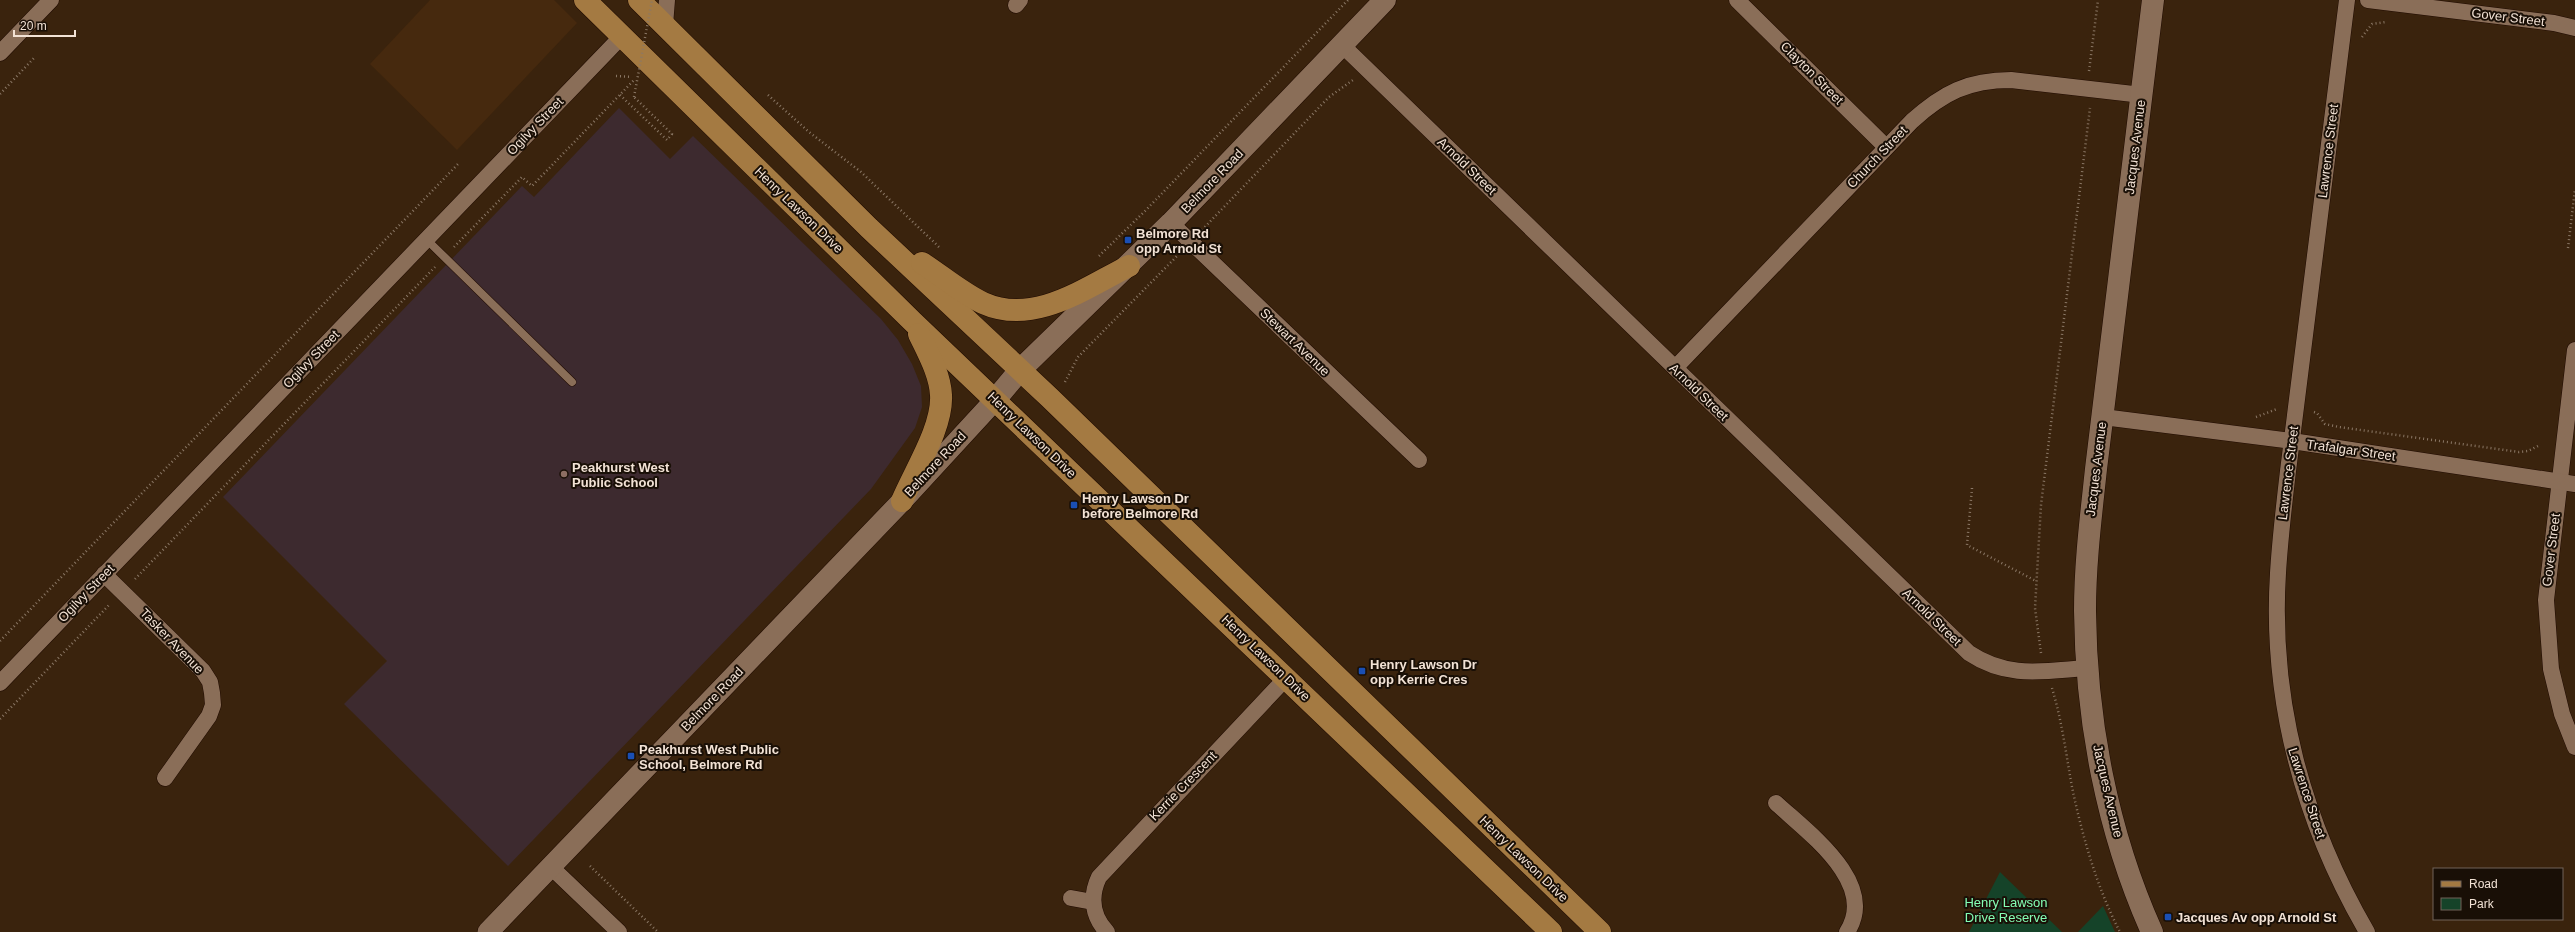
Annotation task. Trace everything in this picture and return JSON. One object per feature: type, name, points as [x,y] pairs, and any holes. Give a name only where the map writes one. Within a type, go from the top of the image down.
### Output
[{"type":"main road","name":"Henry Lawson Drive","points":[[585,0],[912,321],[1551,932]]},
{"type":"main road","name":"Henry Lawson Drive","points":[[639,0],[869,228],[1020,370],[1600,932]]},
{"type":"main road","name":"Belmore Road","points":[[995,400],[1020,370],[1129,266],[1385,0]]},
{"type":"main road","name":"Jacques Avenue","points":[[2152,932],[2125,861],[2105,790],[2093,722],[2087,668],[2085,609],[2088,537],[2153,0]]},
{"type":"main road","points":[[869,228],[984,303],[1013,310],[1045,306],[1129,266]]},
{"type":"main road","points":[[902,501],[932,437],[939,416],[941,395],[929,354],[912,321]]},
{"type":"street","points":[[0,53],[51,0]]},
{"type":"street","points":[[665,25],[667,0]]},
{"type":"street","name":"Clayton Street","points":[[1737,0],[1886,147]]},
{"type":"street","name":"Lawrence Street","points":[[2347,0],[2295,411],[2278,575],[2278,643],[2284,710],[2297,770],[2309,808],[2336,875],[2367,932]]},
{"type":"street","name":"Gover Street","points":[[2368,0],[2554,23],[2575,28]]},
{"type":"street","name":"Ogilvy Street","points":[[0,683],[622,36]]},
{"type":"street","name":"Arnold Street","points":[[1342,45],[1969,653],[1997,668],[2012,672],[2087,668]]},
{"type":"street","name":"Church Street","points":[[1675,368],[1886,147],[1929,106],[1944,96],[1975,82],[2011,80],[2142,95]]},
{"type":"street","name":"Stewart Avenue","points":[[1171,223],[1419,460]]},
{"type":"street","name":"Gover Street","points":[[2575,350],[2547,580],[2547,635],[2556,692],[2575,747]]},
{"type":"street","name":"Belmore Road","points":[[488,932],[902,501],[995,400]]},
{"type":"street","name":"Trafalgar Street","points":[[2103,417],[2292,441],[2559,480],[2575,484]]},
{"type":"street","name":"Tasker Avenue","points":[[104,574],[200,667],[211,687],[213,705],[208,716],[165,778]]},
{"type":"street","name":"Kerrie Crescent","points":[[1093,902],[1093,890],[1107,866],[1286,677]]},
{"type":"street","points":[[1776,803],[1836,860],[1845,873],[1855,901],[1853,916],[1847,932]]},
{"type":"street","points":[[551,867],[619,932]]},
{"type":"street","points":[[1071,898],[1093,902],[1096,916],[1107,932]]},
{"type":"lane","points":[[426,239],[572,382]]},
{"type":"path","points":[[620,95],[667,140],[672,134],[634,98],[652,0]]},
{"type":"path","points":[[1096,258],[1146,210],[1348,0]]},
{"type":"path","points":[[2098,0],[2089,76],[2091,102],[2041,505],[2036,581],[2036,624],[2047,671],[2060,712],[2078,814],[2100,883],[2120,932]]},
{"type":"path","points":[[2361,44],[2364,32],[2372,24],[2390,23]]},
{"type":"path","points":[[0,94],[34,58]]},
{"type":"path","points":[[0,719],[522,177],[532,186],[637,77],[616,76]]},
{"type":"path","points":[[1066,382],[1078,357],[1191,242],[1329,97],[1353,80]]},
{"type":"path","points":[[764,91],[800,125],[861,172],[942,249]]},
{"type":"path","points":[[0,641],[459,163]]},
{"type":"path","points":[[2568,248],[2575,189]]},
{"type":"path","points":[[2314,412],[2315,405]]},
{"type":"path","points":[[2252,417],[2273,410],[2314,412],[2317,413],[2325,424],[2339,427],[2519,452],[2534,449],[2540,445]]},
{"type":"path","points":[[1972,488],[1967,545],[2036,581]]},
{"type":"path","points":[[590,866],[658,932]]},
{"type":"shaded area","points":[[430,0],[554,0],[577,23],[457,150],[370,64]]},
{"type":"shaded area","name":"Peakhurst West Public School","points":[[619,108],[670,159],[693,136],[881,319],[898,340],[912,364],[921,386],[922,407],[915,428],[871,489],[508,866],[344,704],[387,661],[223,497],[522,186],[534,197]]},
{"type":"green space","name":"Henry Lawson Drive Reserve","points":[[2000,872],[2062,932],[1969,932]]},
{"type":"green space","name":"Henry Lawson Drive Reserve","points":[[2103,906],[2115,932],[2078,932]]},
{"type":"place","name":"Belmore Rd opp Arnold St","points":[[1128,240]]},
{"type":"place","name":"Peakhurst West Public School","points":[[564,474]]},
{"type":"place","name":"Henry Lawson Dr before Belmore Rd","points":[[1074,505]]},
{"type":"place","name":"Henry Lawson Dr opp Kerrie Cres","points":[[1362,671]]},
{"type":"place","name":"Peakhurst West Public School, Belmore Rd","points":[[631,756]]},
{"type":"place","name":"Jacques Av opp Arnold St","points":[[2168,917]]}]
